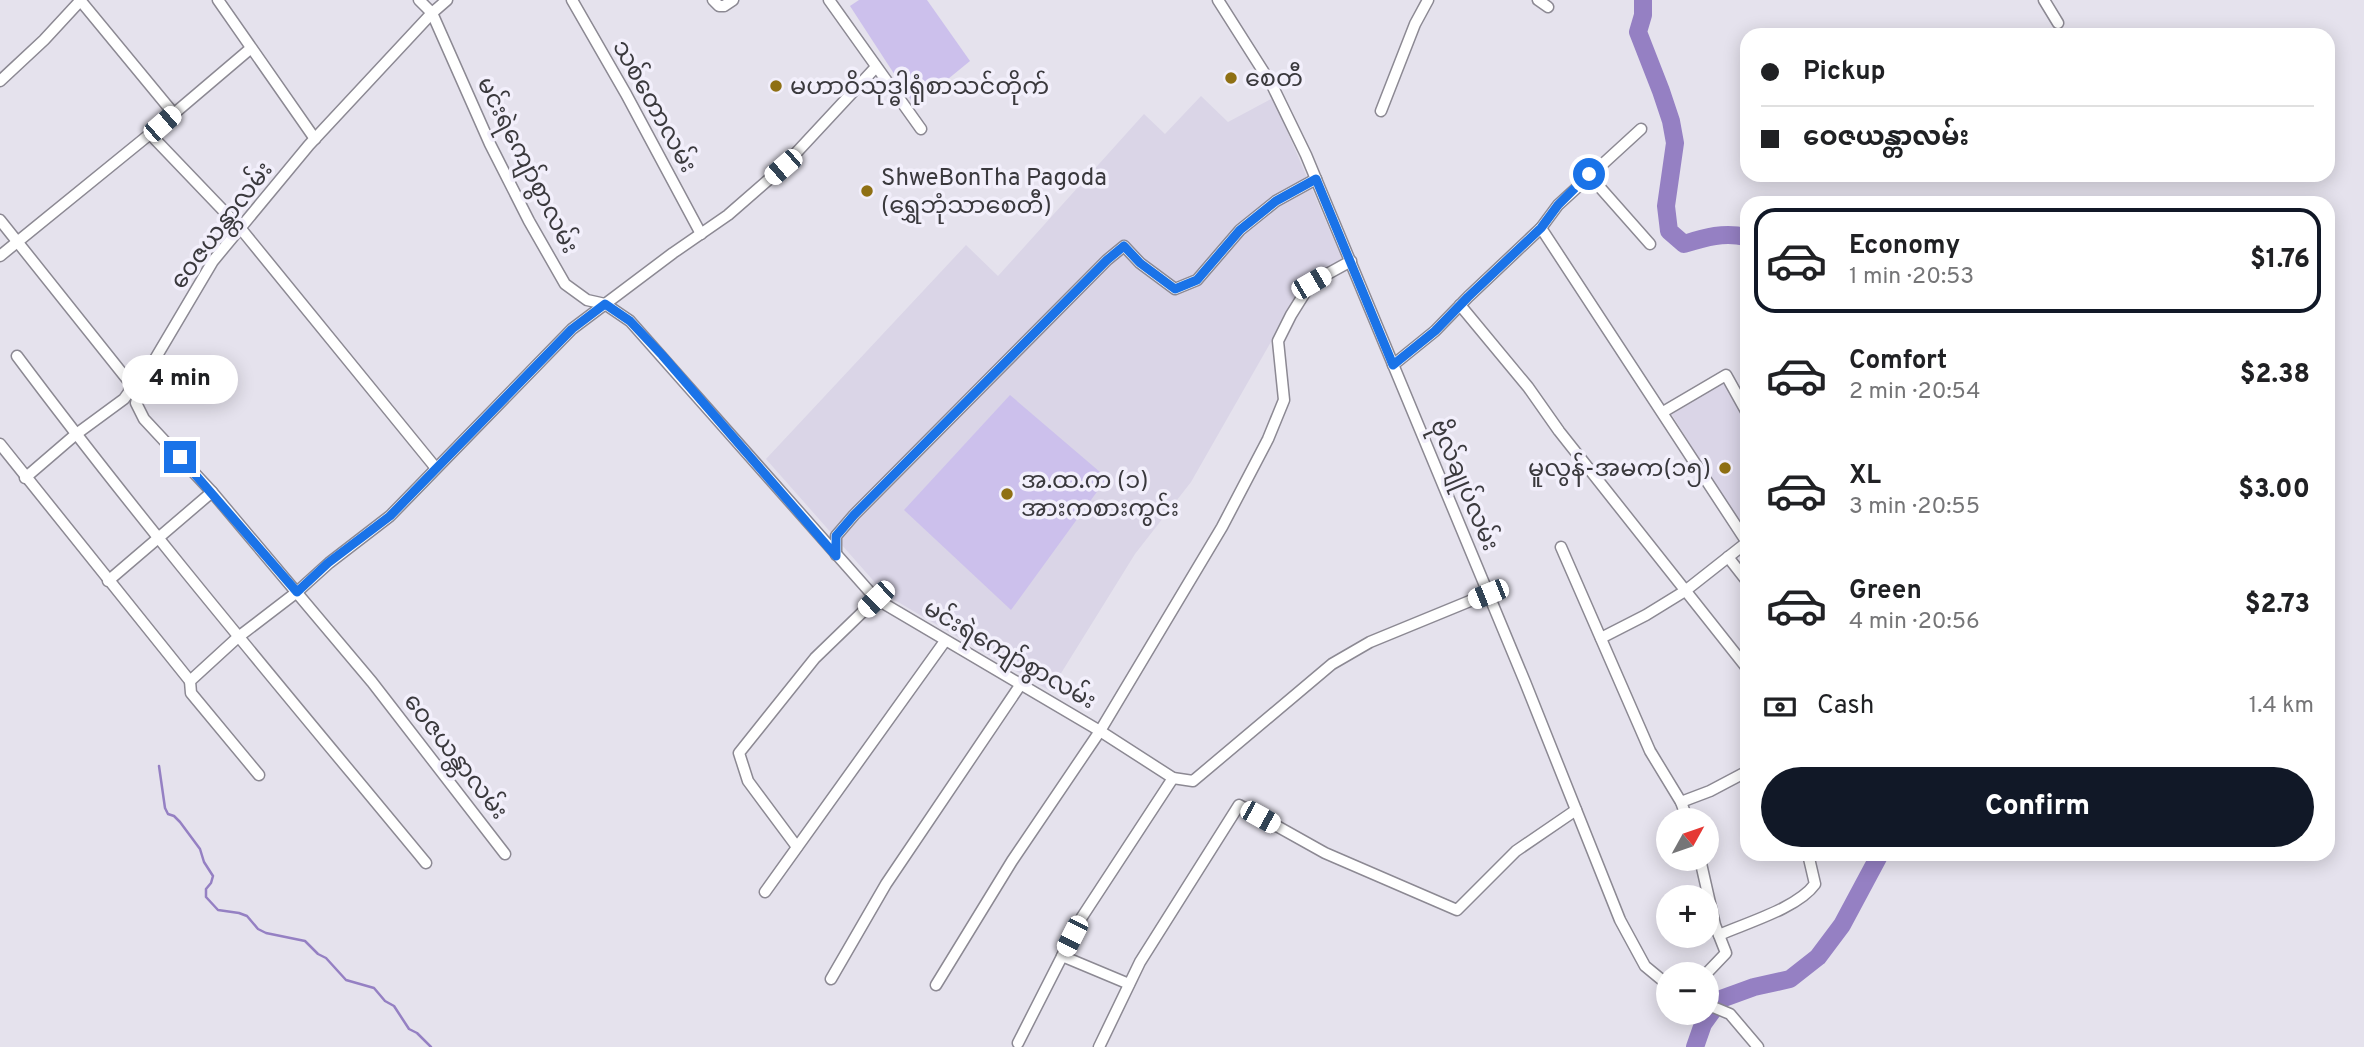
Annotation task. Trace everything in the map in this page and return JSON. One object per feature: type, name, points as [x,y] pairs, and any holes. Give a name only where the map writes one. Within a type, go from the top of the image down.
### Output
[{"type":"street","points":[[0,81],[44,40],[80,0],[174,114]]},
{"type":"street","points":[[218,0],[315,139]]},
{"type":"street","name":"မင်းရဲကျော်စွာလမ်း","points":[[419,0],[432,13],[490,144],[565,284],[587,300],[605,304],[630,321],[876,599],[1100,731],[1173,778]]},
{"type":"street","name":"ဝေဇယန္တာလမ်း","points":[[447,0],[315,139],[214,261],[142,381],[136,403],[144,419],[212,492],[389,703],[505,854]]},
{"type":"street","name":"သစ်တောလမ်း","points":[[572,0],[701,234]]},
{"type":"street","points":[[713,0],[719,6],[724,6],[733,0]]},
{"type":"street","points":[[829,0],[922,129]]},
{"type":"street","name":"ဗိုလ်ချုပ်လမ်း","points":[[1218,0],[1272,85],[1296,131],[1630,940],[1645,966],[1656,975]]},
{"type":"street","points":[[1381,111],[1415,24],[1429,0]]},
{"type":"street","points":[[1538,0],[1548,7]]},
{"type":"street","points":[[2044,0],[2058,23]]},
{"type":"street","points":[[0,256],[250,49]]},
{"type":"street","points":[[190,681],[237,638],[390,516],[572,329],[728,215],[783,167],[876,67]]},
{"type":"street","points":[[1393,365],[1435,331],[1541,228],[1558,205],[1589,174],[1641,129]]},
{"type":"street","points":[[150,134],[241,229],[435,467]]},
{"type":"street","points":[[1589,174],[1650,244]]},
{"type":"street","points":[[836,556],[836,536],[854,515],[1124,246],[1140,263],[1175,289],[1197,280],[1240,230],[1276,201],[1316,179]]},
{"type":"street","points":[[0,220],[130,383],[129,392],[124,399],[75,435],[25,478]]},
{"type":"street","points":[[1541,228],[1740,533]]},
{"type":"street","points":[[936,985],[1012,861],[1100,731],[1172,615],[1269,439],[1284,400],[1278,341],[1290,315],[1311,283],[1350,261]]},
{"type":"street","points":[[1460,305],[1528,387],[1559,431],[1740,660]]},
{"type":"street","points":[[17,356],[75,435],[237,638],[426,863]]},
{"type":"street","points":[[1663,412],[1727,375],[1740,400]]},
{"type":"street","points":[[0,444],[190,681],[191,693],[259,775]]},
{"type":"street","points":[[108,581],[212,492]]},
{"type":"street","points":[[1561,547],[1650,751],[1683,808]]},
{"type":"street","points":[[1601,638],[1685,591],[1740,547]]},
{"type":"street","points":[[1728,557],[1740,572]]},
{"type":"street","points":[[1018,1044],[1082,917],[1173,778],[1193,780],[1332,664],[1370,642],[1488,594]]},
{"type":"street","points":[[797,847],[748,781],[739,753],[815,658],[876,599]]},
{"type":"street","points":[[765,892],[945,641]]},
{"type":"street","points":[[831,979],[886,884],[1021,684]]},
{"type":"street","points":[[1681,802],[1710,792],[1740,775]]},
{"type":"street","points":[[1099,1047],[1140,962],[1238,806],[1325,853],[1457,910],[1516,851],[1576,810]]},
{"type":"street","points":[[1717,962],[1726,953],[1719,935],[1809,893],[1815,884],[1810,861]]},
{"type":"street","points":[[1062,956],[1129,984]]},
{"type":"street","points":[[1719,1009],[1730,1014],[1758,1047]]},
{"type":"shaded area","points":[[859,0],[927,0],[970,61],[915,106],[850,6]]},
{"type":"shaded area","points":[[1201,96],[1228,122],[1273,98],[1342,259],[1308,277],[1191,482],[1135,554],[1050,691],[886,595],[766,459],[966,245],[998,276],[1144,114],[1165,134]]},
{"type":"shaded area","name":"မူလွန်-အမက(၁၅)","points":[[1724,380],[1740,410],[1740,519],[1737,521],[1671,413]]},
{"type":"shaded area","name":"အ.ထ.က (၁) အားကစားကွင်း","points":[[1010,395],[1107,478],[1011,610],[904,510]]},
{"type":"waterway","points":[[1643,0],[1643,15],[1638,32],[1661,91],[1675,143],[1666,206],[1669,231],[1684,244],[1715,236],[1740,236]]},
{"type":"waterway","points":[[159,766],[165,808],[168,814],[180,822],[200,849],[213,876],[206,889],[206,897],[218,910],[247,916],[258,929],[266,933],[305,941],[326,958],[346,980],[374,988],[385,1001],[394,1006],[409,1029],[431,1047]]},
{"type":"waterway","points":[[1695,1047],[1703,1024],[1721,999],[1754,987],[1790,979],[1818,957],[1842,925],[1876,861]]},
{"type":"place","name":"စေတီ","points":[[1231,78]]},
{"type":"place","name":"မဟာဝိသုဒ္ဓါရုံစာသင်တိုက်","points":[[776,86]]},
{"type":"place","name":"ShweBonTha Pagoda (ရွှေဘုံသာစေတီ)","points":[[867,191]]},
{"type":"place","name":"မူလွန်-အမက(၁၅)","points":[[1725,468]]},
{"type":"place","name":"အ.ထ.က (၁) အားကစားကွင်း","points":[[1007,494]]},
{"type":"route","points":[[180,457],[297,592],[328,563],[390,516],[572,329],[605,304],[630,321],[662,355],[836,556],[836,536],[854,515],[1124,246],[1140,263],[1175,289],[1197,280],[1240,230],[1276,201],[1316,179],[1393,365],[1435,331],[1541,228],[1558,205],[1589,174]]}]
